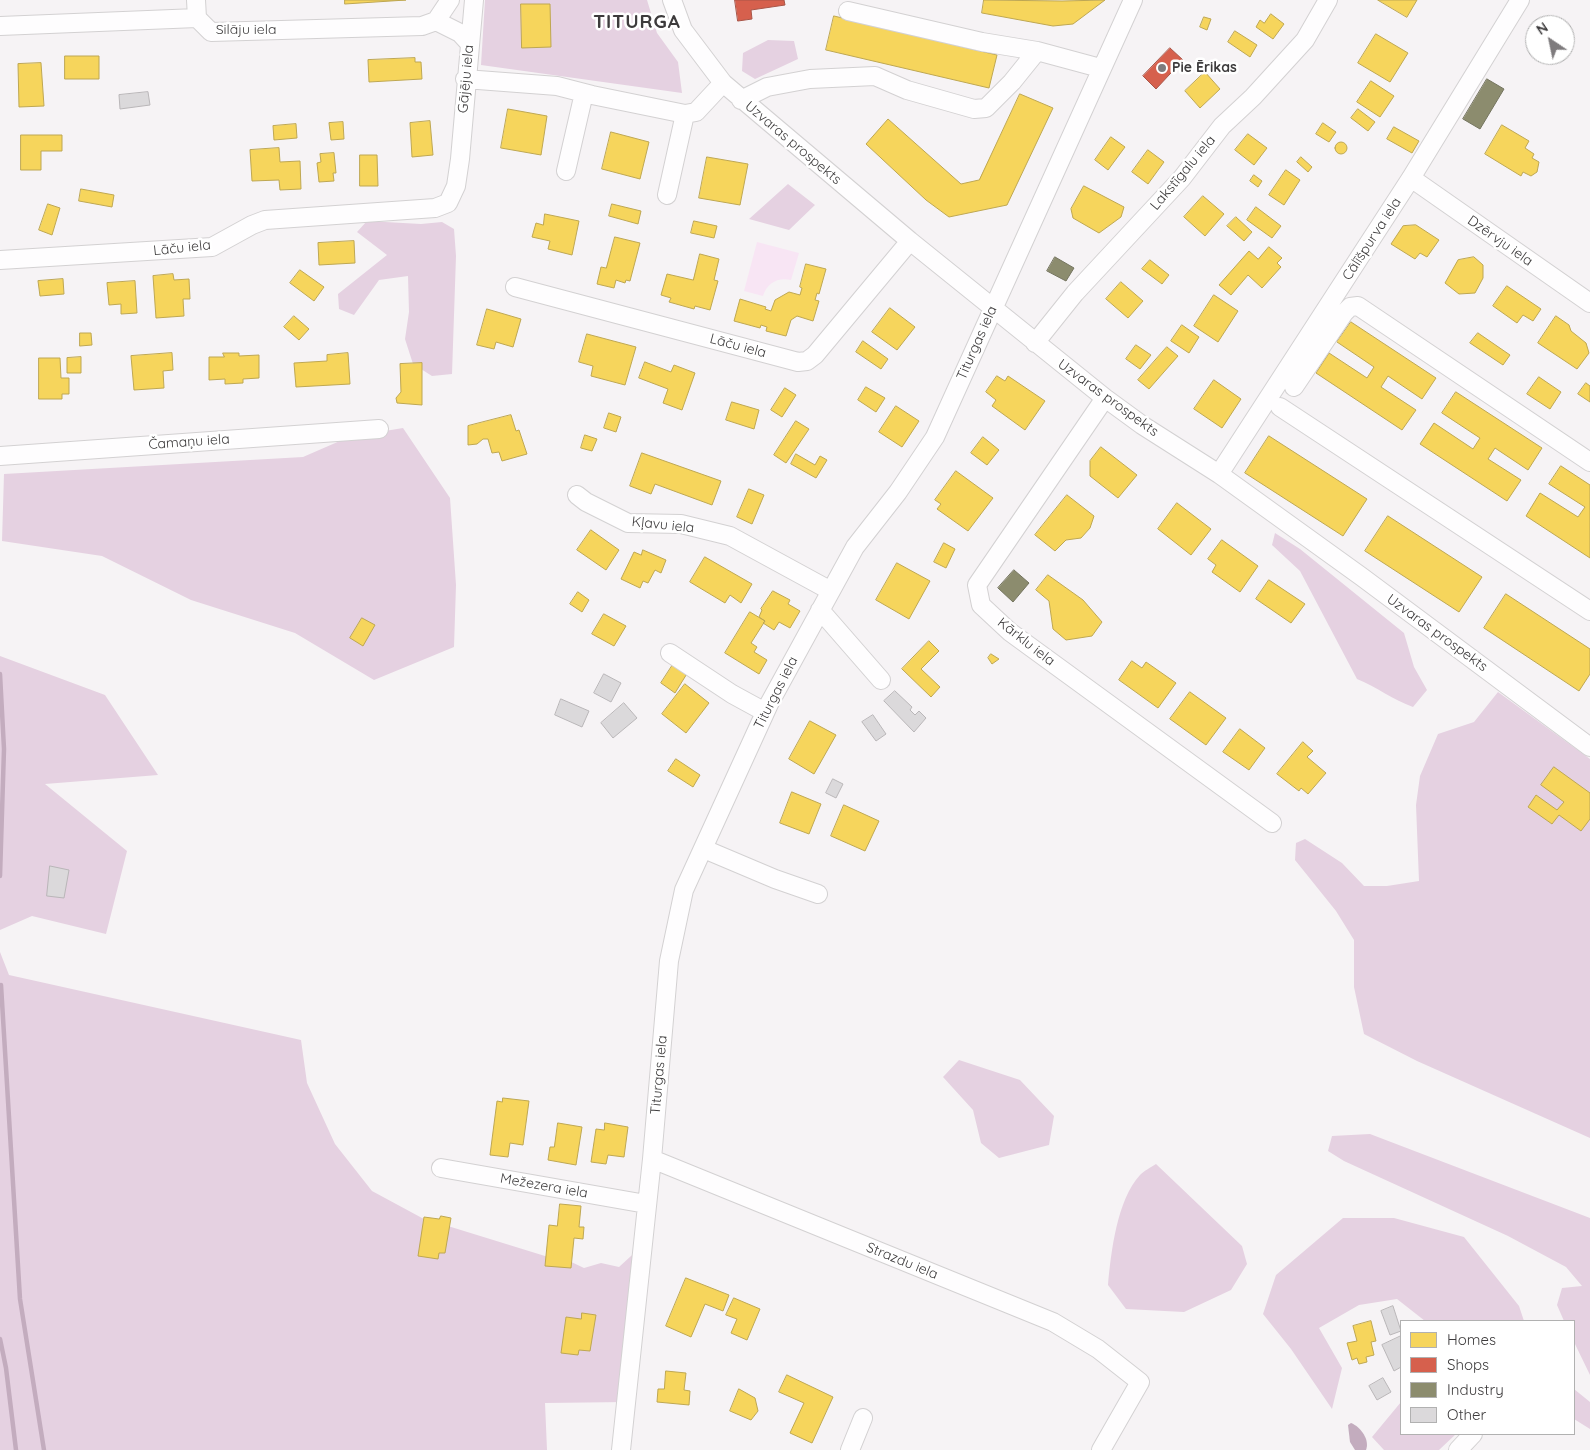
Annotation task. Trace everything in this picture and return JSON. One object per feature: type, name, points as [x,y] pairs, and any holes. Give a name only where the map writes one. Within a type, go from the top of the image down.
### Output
[{"type":"street","points":[[196,0],[197,18]]},
{"type":"street","points":[[450,0],[436,21],[460,33],[470,44]]},
{"type":"street","name":"Gājēju iela","points":[[448,203],[456,186],[460,159],[474,0]]},
{"type":"street","name":"Uzvaras prospekts","points":[[672,0],[684,30],[723,83],[910,241],[1035,343],[1142,425],[1219,474],[1483,666],[1590,747]]},
{"type":"street","name":"Titurgas iela","points":[[622,1450],[652,1159],[669,961],[684,890],[765,712],[820,610],[855,547],[898,492],[935,437],[1100,68],[1133,0]]},
{"type":"street","name":"Lakstīgalu iela","points":[[1035,343],[1075,293],[1182,178],[1222,126],[1253,98],[1305,40],[1328,0]]},
{"type":"street","name":"Cālīšpurva iela","points":[[1219,474],[1412,178],[1520,0]]},
{"type":"street","points":[[848,12],[982,42],[1037,51],[1100,68]]},
{"type":"street","name":"Silāju iela","points":[[0,26],[197,18],[211,32],[422,26],[436,21]]},
{"type":"street","points":[[741,100],[767,87],[810,78],[874,76],[907,90],[974,109],[986,108],[1012,82],[1037,51]]},
{"type":"street","points":[[466,79],[558,86],[685,114],[696,112],[723,83]]},
{"type":"street","points":[[566,171],[584,93]]},
{"type":"street","points":[[667,195],[685,114]]},
{"type":"street","name":"Dzērvju iela","points":[[1412,178],[1590,303]]},
{"type":"street","name":"Lāču iela","points":[[0,260],[212,248],[252,224],[265,220],[435,208],[448,203]]},
{"type":"street","name":"Lāču iela","points":[[515,287],[798,362],[807,361],[815,354],[910,241]]},
{"type":"street","points":[[1294,387],[1344,313],[1350,307],[1358,306],[1590,462]]},
{"type":"street","name":"Kārklu iela","points":[[1105,398],[977,585],[981,605],[1010,632],[1272,823]]},
{"type":"street","points":[[1280,406],[1590,610]]},
{"type":"street","name":"Čamaņu iela","points":[[0,456],[379,429]]},
{"type":"street","name":"Kļavu iela","points":[[577,495],[586,502],[628,523],[681,524],[730,536],[831,592]]},
{"type":"street","points":[[820,610],[881,680]]},
{"type":"street","points":[[670,653],[732,694],[765,712]]},
{"type":"street","points":[[704,849],[775,879],[818,894]]},
{"type":"street","name":"Strazdu iela","points":[[652,1159],[1053,1322],[1098,1349],[1140,1382],[1101,1450]]},
{"type":"street","name":"Mežezera iela","points":[[441,1168],[646,1204]]},
{"type":"street","points":[[850,1450],[863,1418]]},
{"type":"street","points":[[1458,1450],[1472,1435]]},
{"type":"shaded area","points":[[485,0],[647,0],[657,33],[678,62],[682,93],[481,65]]},
{"type":"shaded area","points":[[768,40],[794,41],[798,59],[755,79],[742,71],[743,53]]},
{"type":"shaded area","points":[[788,184],[815,205],[789,230],[749,219]]},
{"type":"shaded area","points":[[367,221],[421,224],[442,222],[454,229],[456,256],[452,374],[432,376],[413,364],[405,339],[409,312],[408,276],[379,280],[354,315],[339,309],[338,294],[387,255],[357,232]]},
{"type":"shaded area","points":[[757,242],[799,253],[791,280],[782,279],[770,284],[763,296],[744,291]]},
{"type":"shaded area","points":[[403,428],[450,498],[456,585],[454,647],[374,680],[295,633],[191,600],[102,556],[2,541],[4,474],[303,457],[349,437]]},
{"type":"shaded area","points":[[1275,533],[1300,549],[1404,633],[1414,667],[1427,690],[1413,707],[1357,679],[1300,571],[1272,545]]},
{"type":"shaded area","points":[[0,656],[105,695],[158,775],[45,784],[127,851],[106,934],[32,916],[0,930]]},
{"type":"shaded area","points":[[1498,692],[1590,759],[1590,1138],[1417,1061],[1364,1034],[1354,987],[1354,940],[1336,911],[1295,860],[1296,843],[1305,839],[1342,863],[1364,886],[1387,886],[1419,881],[1416,805],[1420,776],[1438,734],[1474,722]]},
{"type":"shaded area","points":[[0,952],[9,975],[301,1040],[307,1083],[335,1144],[372,1191],[422,1218],[545,1256],[565,1259],[584,1268],[601,1263],[619,1267],[643,1245],[626,1402],[545,1403],[547,1450],[0,1450]]},
{"type":"shaded area","points":[[959,1060],[1020,1080],[1054,1116],[1049,1145],[999,1158],[981,1143],[973,1110],[943,1077]]},
{"type":"shaded area","points":[[1370,1134],[1590,1218],[1590,1375],[1575,1344],[1575,1320],[1564,1320],[1557,1305],[1562,1288],[1582,1286],[1566,1267],[1508,1236],[1344,1161],[1328,1151],[1332,1136]]},
{"type":"shaded area","points":[[1156,1164],[1242,1246],[1247,1264],[1231,1290],[1184,1312],[1126,1309],[1108,1285],[1116,1227],[1126,1198],[1140,1175]]},
{"type":"shaded area","points":[[1343,1218],[1394,1218],[1464,1237],[1519,1306],[1524,1320],[1424,1320],[1397,1299],[1359,1305],[1319,1328],[1342,1368],[1332,1409],[1291,1349],[1263,1314],[1276,1275]]},
{"type":"shaded area","points":[[1575,1390],[1590,1402],[1590,1429],[1575,1420]]},
{"type":"shaded area","points":[[1400,1403],[1400,1435],[1455,1435],[1439,1450],[1384,1450],[1372,1437]]},
{"type":"shaded area","points":[[1351,1423],[1364,1434],[1367,1442],[1366,1450],[1355,1450],[1350,1442],[1348,1425]]},
{"type":"building: Homes","points":[[345,0],[406,0],[345,4]]},
{"type":"building: Homes","points":[[984,0],[1105,0],[1073,24],[1053,26],[982,13]]},
{"type":"building: Homes","points":[[1378,0],[1417,0],[1407,17]]},
{"type":"building: Homes","points":[[521,4],[550,4],[551,47],[522,48]]},
{"type":"building: Homes","points":[[1271,14],[1284,24],[1273,39],[1256,27],[1260,20],[1264,23]]},
{"type":"building: Homes","points":[[834,16],[997,55],[989,88],[826,50]]},
{"type":"building: Homes","points":[[1204,17],[1211,19],[1207,30],[1200,27]]},
{"type":"building: Homes","points":[[1235,31],[1257,45],[1250,57],[1228,42]]},
{"type":"building: Homes","points":[[1376,34],[1408,53],[1390,82],[1358,63]]},
{"type":"building: Homes","points":[[65,56],[99,56],[99,79],[65,79]]},
{"type":"building: Homes","points":[[415,58],[415,62],[421,62],[422,79],[369,82],[368,60]]},
{"type":"building: Homes","points":[[41,63],[44,106],[19,107],[18,64]]},
{"type":"building: Homes","points":[[1205,72],[1220,89],[1200,108],[1185,91]]},
{"type":"building: Homes","points":[[1371,81],[1394,96],[1380,117],[1357,102]]},
{"type":"building: Homes","points":[[1020,94],[1053,108],[1007,205],[949,217],[926,200],[866,144],[888,119],[961,184],[979,180]]},
{"type":"building: Homes","points":[[508,109],[547,116],[541,155],[501,148]]},
{"type":"building: Homes","points":[[1358,109],[1375,122],[1368,131],[1351,118]]},
{"type":"building: Homes","points":[[430,121],[433,155],[412,157],[410,123]]},
{"type":"building: Homes","points":[[343,122],[344,139],[331,140],[329,123]]},
{"type":"building: Homes","points":[[1323,123],[1336,132],[1329,142],[1316,134]]},
{"type":"building: Homes","points":[[296,124],[297,138],[274,140],[273,126]]},
{"type":"building: Homes","points":[[1502,125],[1529,141],[1525,148],[1534,154],[1532,158],[1539,162],[1537,172],[1531,176],[1523,172],[1521,176],[1485,154]]},
{"type":"building: Homes","points":[[1394,127],[1419,141],[1412,153],[1387,139]]},
{"type":"building: Homes","points":[[611,132],[649,142],[640,179],[602,169]]},
{"type":"building: Homes","points":[[1248,134],[1267,148],[1254,165],[1235,150]]},
{"type":"building: Homes","points":[[21,135],[62,135],[62,151],[41,151],[41,170],[21,170]]},
{"type":"building: Homes","points":[[1111,137],[1125,147],[1108,170],[1095,160]]},
{"type":"building: Homes","points":[[1341,142],[1347,148],[1341,154],[1335,148]]},
{"type":"building: Homes","points":[[279,148],[280,162],[300,161],[301,189],[280,190],[279,180],[252,181],[250,150]]},
{"type":"building: Homes","points":[[1148,150],[1164,162],[1148,184],[1132,172]]},
{"type":"building: Homes","points":[[334,153],[336,173],[333,173],[334,181],[319,182],[317,163],[321,162],[320,154]]},
{"type":"building: Homes","points":[[360,155],[377,155],[378,186],[360,186]]},
{"type":"building: Homes","points":[[707,157],[748,164],[740,205],[699,198]]},
{"type":"building: Homes","points":[[1301,157],[1312,167],[1308,172],[1297,162]]},
{"type":"building: Homes","points":[[1286,170],[1300,180],[1284,205],[1269,195]]},
{"type":"building: Homes","points":[[1254,175],[1262,181],[1258,187],[1250,181]]},
{"type":"building: Homes","points":[[1084,186],[1124,207],[1121,217],[1099,233],[1073,218],[1071,209]]},
{"type":"building: Homes","points":[[81,189],[114,195],[112,207],[79,201]]},
{"type":"building: Homes","points":[[1203,196],[1224,214],[1205,236],[1184,217]]},
{"type":"building: Homes","points":[[48,204],[60,208],[52,235],[39,230]]},
{"type":"building: Homes","points":[[612,204],[641,211],[638,224],[609,216]]},
{"type":"building: Homes","points":[[1256,207],[1281,226],[1272,238],[1247,220]]},
{"type":"building: Homes","points":[[545,214],[579,221],[572,255],[548,249],[550,241],[532,237],[536,223],[543,225]]},
{"type":"building: Homes","points":[[1236,217],[1252,232],[1244,241],[1227,226]]},
{"type":"building: Homes","points":[[694,221],[717,226],[714,238],[691,233]]},
{"type":"building: Homes","points":[[1416,225],[1439,240],[1427,257],[1420,253],[1415,259],[1391,244],[1403,226]]},
{"type":"building: Homes","points":[[615,237],[640,243],[630,281],[626,280],[625,283],[616,280],[614,288],[597,284],[601,267],[606,268]]},
{"type":"building: Homes","points":[[354,241],[355,263],[319,265],[318,243]]},
{"type":"building: Homes","points":[[1269,247],[1282,258],[1277,263],[1281,267],[1262,288],[1248,275],[1231,295],[1219,285],[1249,251],[1258,259]]},
{"type":"building: Homes","points":[[700,254],[719,259],[714,280],[718,281],[710,310],[695,306],[694,309],[669,302],[671,298],[661,295],[667,274],[693,280]]},
{"type":"building: Homes","points":[[1474,257],[1483,265],[1483,278],[1475,293],[1459,294],[1445,283],[1458,260]]},
{"type":"building: Homes","points":[[1150,260],[1169,275],[1162,284],[1142,269]]},
{"type":"building: Homes","points":[[806,264],[826,269],[819,294],[817,293],[815,300],[819,301],[813,321],[797,316],[791,320],[786,336],[766,331],[767,327],[761,325],[760,328],[734,321],[740,299],[766,307],[765,309],[771,311],[775,300],[789,292],[800,295],[802,288],[800,287]]},
{"type":"building: Homes","points":[[300,270],[324,287],[314,301],[290,283]]},
{"type":"building: Homes","points":[[173,274],[174,280],[189,279],[190,299],[183,299],[184,316],[156,318],[153,276]]},
{"type":"building: Homes","points":[[63,279],[64,294],[40,296],[38,281]]},
{"type":"building: Homes","points":[[135,281],[137,313],[121,314],[121,304],[109,305],[107,283]]},
{"type":"building: Homes","points":[[1121,282],[1143,301],[1128,318],[1106,299]]},
{"type":"building: Homes","points":[[1507,286],[1541,309],[1533,321],[1523,315],[1517,323],[1493,306]]},
{"type":"building: Homes","points":[[1214,295],[1238,311],[1218,342],[1194,326]]},
{"type":"building: Homes","points":[[890,308],[915,327],[897,350],[872,332]]},
{"type":"building: Homes","points":[[487,309],[521,319],[513,347],[496,342],[494,349],[477,345]]},
{"type":"building: Homes","points":[[294,316],[309,329],[299,340],[284,327]]},
{"type":"building: Homes","points":[[1556,316],[1569,325],[1571,331],[1586,343],[1589,353],[1577,369],[1538,343]]},
{"type":"building: Homes","points":[[1351,322],[1436,378],[1422,399],[1388,376],[1381,387],[1416,410],[1402,430],[1316,373],[1329,353],[1367,378],[1374,367],[1337,342]]},
{"type":"building: Homes","points":[[1182,325],[1199,337],[1189,353],[1171,341]]},
{"type":"building: Homes","points":[[80,333],[91,333],[92,345],[80,346]]},
{"type":"building: Homes","points":[[1478,333],[1510,355],[1503,365],[1470,343]]},
{"type":"building: Homes","points":[[587,334],[636,347],[625,385],[591,376],[593,366],[579,362]]},
{"type":"building: Homes","points":[[863,341],[888,359],[881,369],[856,352]]},
{"type":"building: Homes","points":[[1136,345],[1151,355],[1140,369],[1126,359]]},
{"type":"building: Homes","points":[[1167,347],[1178,356],[1149,389],[1138,380]]},
{"type":"building: Homes","points":[[172,353],[173,370],[163,371],[164,388],[134,390],[131,356]]},
{"type":"building: Homes","points":[[223,353],[239,353],[239,356],[259,355],[259,378],[243,379],[243,383],[225,384],[225,379],[209,380],[209,357],[224,357]]},
{"type":"building: Homes","points":[[348,353],[350,384],[296,387],[294,363],[327,361],[327,355]]},
{"type":"building: Homes","points":[[81,357],[81,373],[67,373],[67,358]]},
{"type":"building: Homes","points":[[39,358],[60,358],[61,378],[69,378],[69,394],[62,394],[62,399],[39,399]]},
{"type":"building: Homes","points":[[645,362],[671,372],[674,365],[695,373],[682,410],[663,403],[668,389],[639,378]]},
{"type":"building: Homes","points":[[422,363],[422,405],[397,403],[396,398],[401,392],[400,364]]},
{"type":"building: Homes","points":[[997,376],[1005,381],[1008,376],[1045,401],[1025,430],[992,406],[996,400],[986,392]]},
{"type":"building: Homes","points":[[1539,377],[1561,392],[1550,409],[1527,394]]},
{"type":"building: Homes","points":[[1214,380],[1241,399],[1222,428],[1194,409]]},
{"type":"building: Homes","points":[[1586,383],[1590,386],[1590,402],[1578,394]]},
{"type":"building: Homes","points":[[866,387],[885,398],[876,412],[858,400]]},
{"type":"building: Homes","points":[[785,388],[796,395],[782,417],[771,410]]},
{"type":"building: Homes","points":[[1456,392],[1542,448],[1528,470],[1495,448],[1488,459],[1521,480],[1507,501],[1420,444],[1434,423],[1473,449],[1480,438],[1442,413]]},
{"type":"building: Homes","points":[[732,402],[759,410],[754,429],[726,420]]},
{"type":"building: Homes","points":[[896,406],[919,421],[902,447],[879,432]]},
{"type":"building: Homes","points":[[609,413],[621,417],[616,432],[604,428]]},
{"type":"building: Homes","points":[[511,415],[516,431],[519,430],[527,454],[502,461],[499,452],[492,453],[488,439],[483,439],[477,444],[468,445],[468,426]]},
{"type":"building: Homes","points":[[796,421],[809,429],[786,463],[774,455]]},
{"type":"building: Homes","points":[[585,435],[597,439],[592,451],[581,448]]},
{"type":"building: Homes","points":[[1269,436],[1367,499],[1343,536],[1245,473]]},
{"type":"building: Homes","points":[[983,437],[999,450],[987,465],[971,453]]},
{"type":"building: Homes","points":[[1101,447],[1137,475],[1118,498],[1090,476],[1090,461]]},
{"type":"building: Homes","points":[[642,453],[721,481],[712,505],[655,484],[651,494],[630,486]]},
{"type":"building: Homes","points":[[796,454],[815,465],[820,456],[827,460],[816,478],[791,464]]},
{"type":"building: Homes","points":[[1561,466],[1590,485],[1590,558],[1526,516],[1540,493],[1578,517],[1585,507],[1549,484]]},
{"type":"building: Homes","points":[[956,471],[993,498],[968,531],[937,509],[941,504],[935,500]]},
{"type":"building: Homes","points":[[749,489],[764,495],[752,524],[737,517]]},
{"type":"building: Homes","points":[[1067,495],[1094,516],[1090,528],[1081,538],[1066,540],[1055,551],[1035,535]]},
{"type":"building: Homes","points":[[1177,503],[1211,529],[1191,555],[1158,529]]},
{"type":"building: Homes","points":[[1388,516],[1482,577],[1459,612],[1365,551]]},
{"type":"building: Homes","points":[[591,530],[619,550],[606,570],[577,550]]},
{"type":"building: Homes","points":[[1222,540],[1258,566],[1240,592],[1212,572],[1216,565],[1208,559]]},
{"type":"building: Homes","points":[[944,543],[955,549],[946,568],[934,562]]},
{"type":"building: Homes","points":[[643,550],[666,560],[661,573],[655,570],[648,583],[643,581],[640,588],[621,579],[634,552],[641,555]]},
{"type":"building: Homes","points":[[705,557],[752,584],[741,603],[730,595],[725,603],[690,582]]},
{"type":"building: Homes","points":[[897,563],[930,581],[909,619],[876,600]]},
{"type":"building: Homes","points":[[1048,575],[1083,600],[1102,622],[1092,636],[1066,640],[1053,629],[1049,601],[1036,590]]},
{"type":"building: Homes","points":[[1269,580],[1305,604],[1291,623],[1256,599]]},
{"type":"building: Homes","points":[[773,591],[790,600],[788,604],[800,611],[790,628],[779,622],[774,630],[763,623],[765,621],[759,617],[761,609]]},
{"type":"building: Homes","points":[[578,592],[589,600],[582,612],[570,604]]},
{"type":"building: Homes","points":[[1506,594],[1590,649],[1590,674],[1579,691],[1484,628]]},
{"type":"building: Homes","points":[[750,612],[765,621],[751,643],[757,647],[754,652],[767,660],[759,674],[725,653]]},
{"type":"building: Homes","points":[[604,614],[626,626],[614,646],[592,634]]},
{"type":"building: Homes","points":[[362,618],[375,625],[363,646],[350,638]]},
{"type":"building: Homes","points":[[929,641],[939,651],[921,669],[940,687],[931,697],[902,669]]},
{"type":"building: Homes","points":[[991,654],[999,659],[992,664],[988,658]]},
{"type":"building: Homes","points":[[1132,661],[1142,668],[1146,662],[1176,683],[1158,708],[1119,680]]},
{"type":"building: Homes","points":[[674,663],[688,672],[675,693],[661,683]]},
{"type":"building: Homes","points":[[685,684],[709,703],[686,733],[662,714]]},
{"type":"building: Homes","points":[[1190,692],[1226,718],[1206,745],[1170,719]]},
{"type":"building: Homes","points":[[810,721],[836,735],[814,774],[789,759]]},
{"type":"building: Homes","points":[[1240,729],[1265,748],[1249,770],[1223,752]]},
{"type":"building: Homes","points":[[1303,742],[1313,751],[1307,757],[1326,773],[1308,794],[1301,788],[1299,791],[1277,774]]},
{"type":"building: Homes","points":[[676,759],[700,775],[693,787],[668,771]]},
{"type":"building: Homes","points":[[1554,767],[1590,793],[1590,819],[1581,831],[1559,815],[1552,824],[1528,807],[1536,795],[1557,810],[1564,802],[1541,785]]},
{"type":"building: Homes","points":[[792,792],[821,804],[809,834],[780,823]]},
{"type":"building: Homes","points":[[844,805],[879,821],[865,851],[831,836]]},
{"type":"building: Homes","points":[[503,1098],[529,1101],[523,1145],[510,1143],[508,1157],[490,1155],[497,1101],[502,1102]]},
{"type":"building: Homes","points":[[558,1123],[582,1127],[576,1165],[548,1160],[550,1147],[554,1147]]},
{"type":"building: Homes","points":[[605,1123],[628,1127],[624,1157],[608,1155],[606,1164],[591,1162],[596,1129],[604,1130]]},
{"type":"building: Homes","points":[[560,1204],[581,1206],[579,1227],[584,1227],[583,1239],[574,1238],[571,1268],[545,1266],[549,1225],[557,1226]]},
{"type":"building: Homes","points":[[441,1216],[451,1218],[445,1253],[439,1253],[438,1259],[418,1256],[424,1217],[439,1219]]},
{"type":"building: Homes","points":[[686,1278],[729,1295],[723,1311],[705,1304],[691,1337],[666,1326]]},
{"type":"building: Homes","points":[[734,1298],[760,1309],[747,1340],[731,1333],[737,1319],[726,1315]]},
{"type":"building: Homes","points":[[582,1313],[596,1315],[590,1351],[579,1350],[578,1355],[561,1353],[566,1317],[581,1319]]},
{"type":"building: Homes","points":[[1371,1321],[1376,1341],[1371,1342],[1374,1355],[1366,1357],[1367,1362],[1359,1364],[1357,1358],[1352,1360],[1347,1343],[1357,1341],[1353,1326]]},
{"type":"building: Homes","points":[[666,1371],[686,1373],[684,1390],[690,1391],[689,1405],[657,1402],[658,1389],[664,1389]]},
{"type":"building: Homes","points":[[787,1375],[833,1397],[812,1443],[790,1433],[804,1403],[779,1392]]},
{"type":"building: Homes","points":[[739,1389],[755,1398],[758,1411],[751,1420],[730,1411]]},
{"type":"building: Shops","points":[[735,0],[784,0],[785,5],[751,10],[752,19],[738,21]]},
{"type":"building: Shops","points":[[1170,48],[1183,60],[1156,89],[1143,76]]},
{"type":"building: Industry","points":[[1487,79],[1504,89],[1480,129],[1463,119]]},
{"type":"building: Industry","points":[[1055,257],[1074,268],[1066,281],[1047,271]]},
{"type":"building: Industry","points":[[1014,570],[1029,583],[1013,602],[998,588]]},
{"type":"building: Other","points":[[148,92],[150,105],[120,109],[119,95]]},
{"type":"building: Other","points":[[604,674],[621,683],[611,702],[594,693]]},
{"type":"building: Other","points":[[895,691],[912,707],[910,710],[915,715],[919,711],[926,718],[914,732],[884,701]]},
{"type":"building: Other","points":[[561,699],[589,711],[582,727],[555,715]]},
{"type":"building: Other","points":[[624,703],[637,718],[613,738],[601,723]]},
{"type":"building: Other","points":[[873,715],[886,734],[876,741],[862,722]]},
{"type":"building: Other","points":[[833,779],[843,784],[836,798],[826,793]]},
{"type":"building: Other","points":[[50,866],[69,870],[64,898],[47,896]]},
{"type":"building: Other","points":[[1393,1306],[1400,1331],[1390,1335],[1381,1311]]},
{"type":"building: Other","points":[[1400,1336],[1400,1368],[1394,1371],[1382,1345]]},
{"type":"building: Other","points":[[1383,1378],[1391,1392],[1377,1400],[1369,1386]]},
{"type":"waterway","points":[[0,674],[4,749],[0,876]]},
{"type":"waterway","points":[[1,985],[20,1299],[44,1450]]},
{"type":"waterway","points":[[0,1339],[6,1368],[16,1450]]},
{"type":"place","name":"Pie Ērikas","points":[[1162,68]]},
{"type":"district","name":"TITURGA","points":[[637,22]]}]
